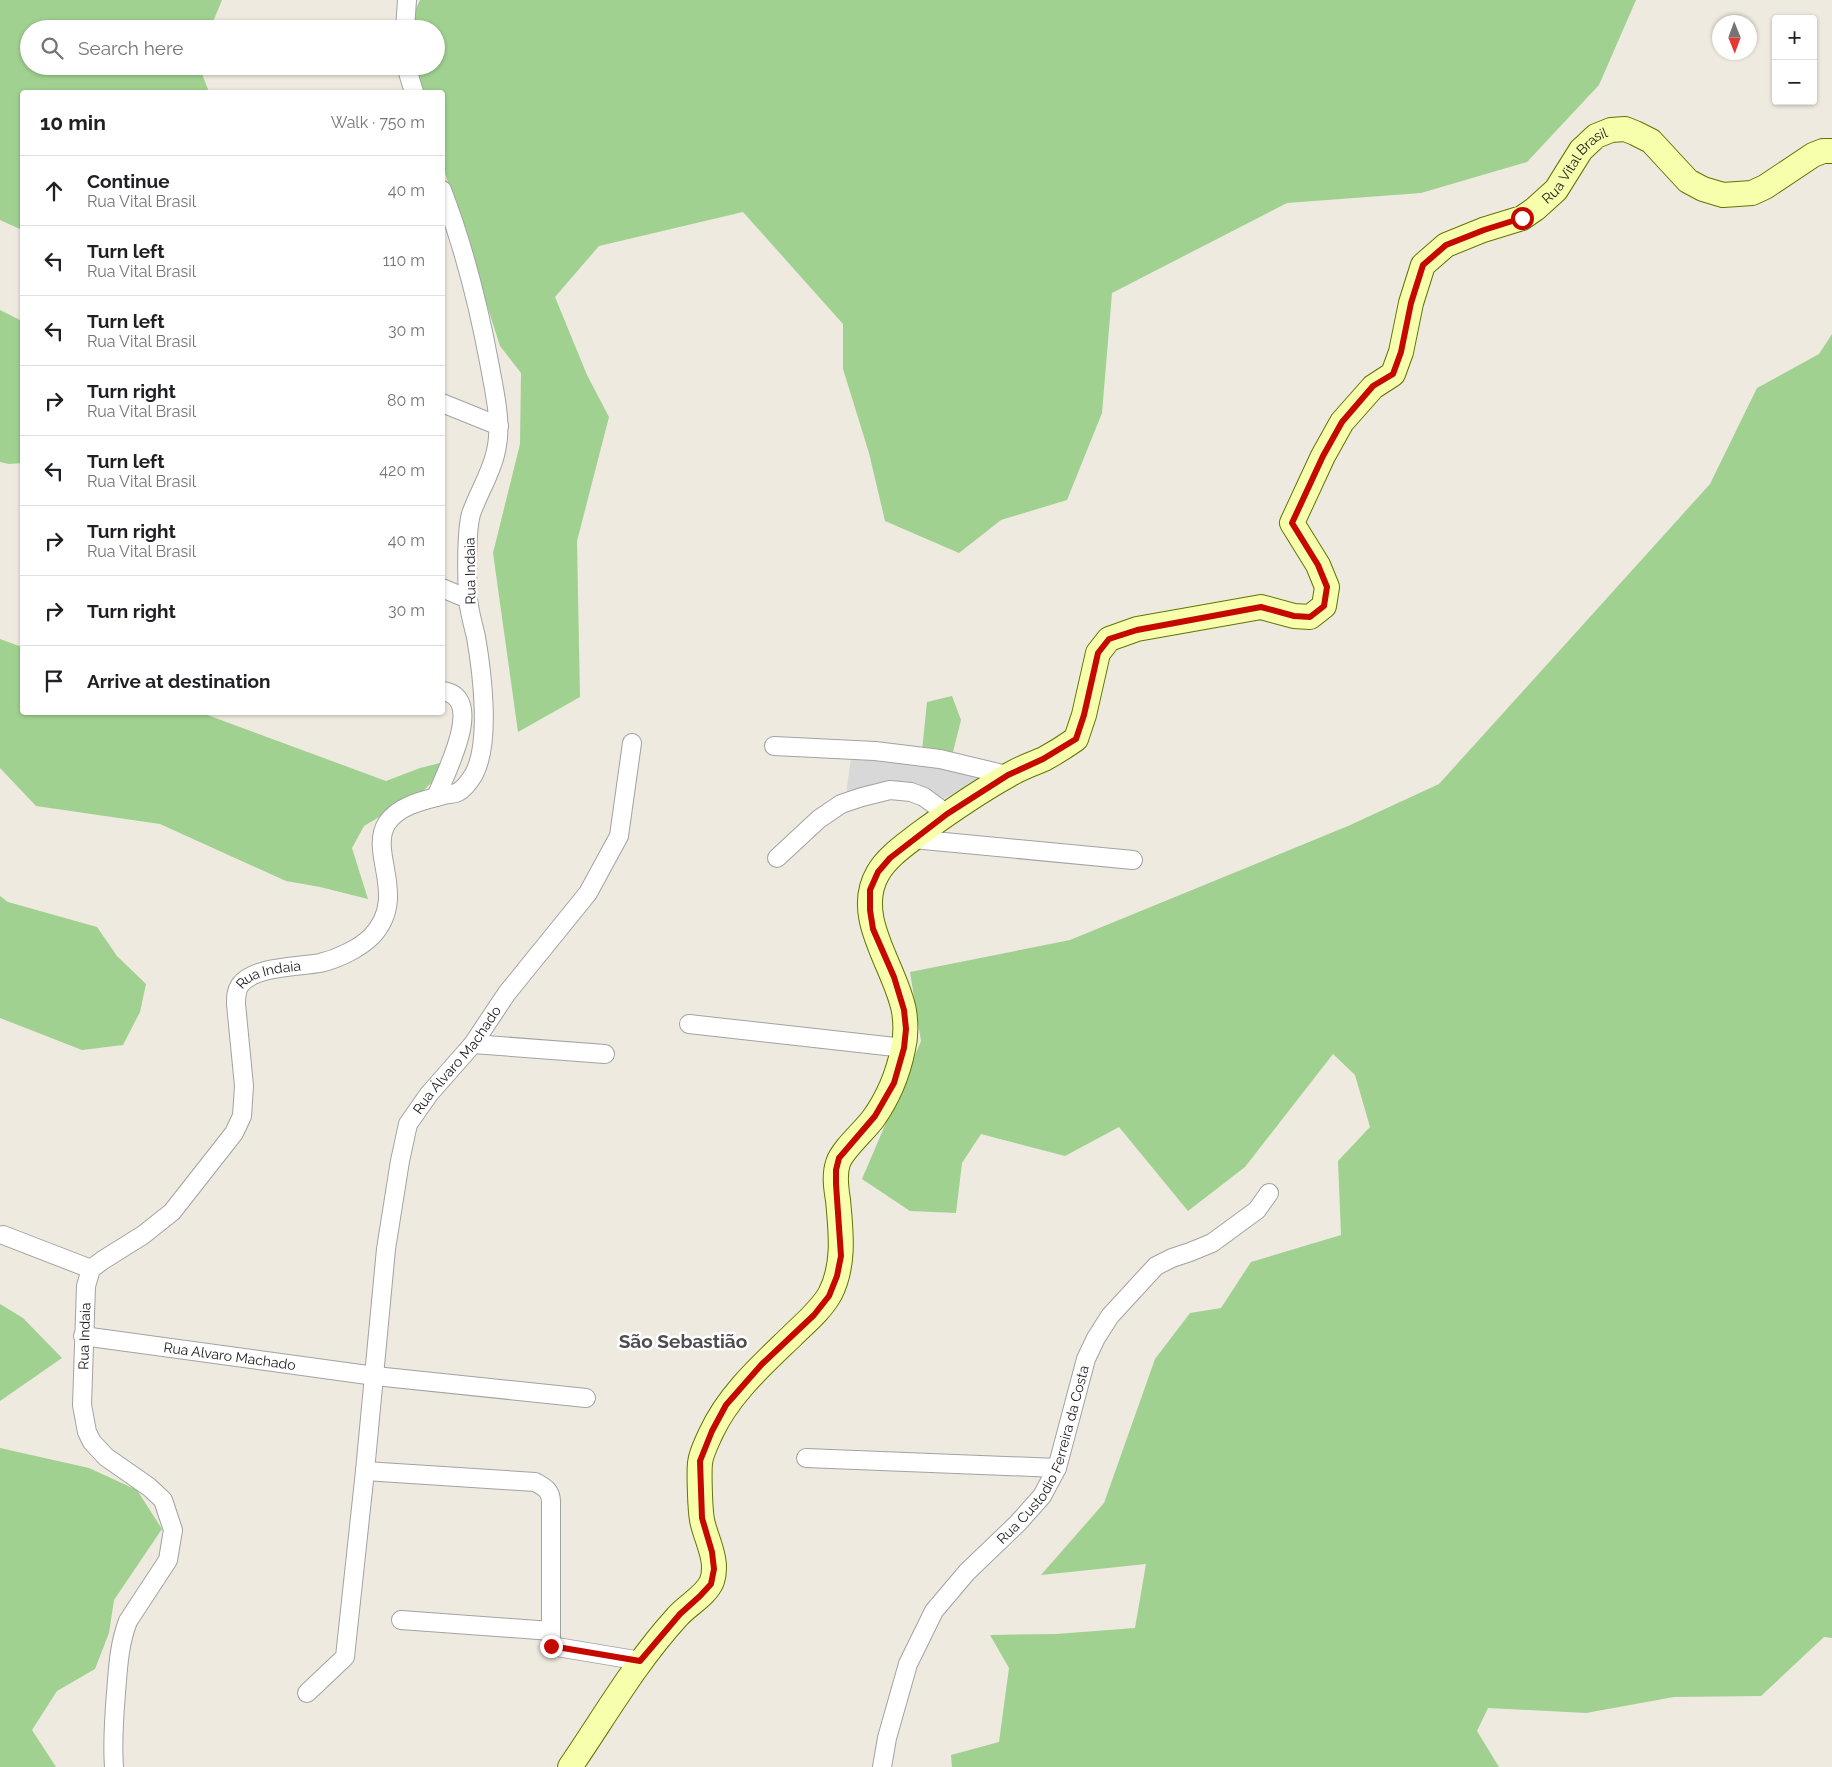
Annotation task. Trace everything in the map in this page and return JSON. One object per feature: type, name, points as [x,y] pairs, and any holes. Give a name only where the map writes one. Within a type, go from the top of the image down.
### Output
[{"type":"street","points":[[406,20],[407,0]]},
{"type":"street","points":[[409,75],[413,90]]},
{"type":"street","name":"Rua Vital Brasil","points":[[570,1767],[640,1661],[680,1614],[711,1584],[714,1569],[712,1552],[702,1518],[700,1461],[712,1431],[726,1405],[762,1364],[814,1315],[829,1296],[837,1276],[841,1256],[836,1184],[836,1170],[839,1158],[875,1116],[894,1083],[904,1048],[906,1029],[904,1010],[894,977],[873,929],[870,910],[870,890],[878,872],[890,858],[947,814],[1008,775],[1043,759],[1076,739],[1084,715],[1098,653],[1109,639],[1137,630],[1261,607],[1294,616],[1310,617],[1324,606],[1327,587],[1321,572],[1292,523],[1323,456],[1342,422],[1373,386],[1393,374],[1401,352],[1411,303],[1423,265],[1446,245],[1522,218],[1535,209],[1556,190],[1582,150],[1596,136],[1611,130],[1625,129],[1651,141],[1688,181],[1703,189],[1723,195],[1752,193],[1765,188],[1813,155],[1823,151],[1832,151]]},
{"type":"street","name":"Rua Indaia","points":[[114,1767],[114,1725],[120,1650],[124,1631],[128,1621],[168,1560],[173,1530],[164,1500],[149,1487],[106,1457],[92,1442],[83,1418],[83,1336],[86,1286],[92,1269],[102,1260],[143,1235],[172,1212],[234,1132],[242,1116],[244,1105],[244,1086],[236,1004],[237,992],[242,983],[251,976],[264,971],[321,962],[352,950],[370,937],[381,924],[389,898],[383,844],[387,823],[398,813],[415,803],[459,792],[474,776],[480,760],[483,718],[481,674],[468,599],[469,532],[471,516],[495,455],[499,426],[485,337],[454,222],[445,198]]},
{"type":"street","points":[[445,404],[499,426]]},
{"type":"street","points":[[445,589],[468,599]]},
{"type":"street","points":[[436,797],[460,737],[463,717],[461,700],[452,692],[445,691]]},
{"type":"street","name":"Rua Álvaro Machado","points":[[307,1693],[345,1658],[375,1376],[386,1249],[408,1124],[429,1094],[473,1044],[507,993],[588,893],[619,836],[632,744]]},
{"type":"street","points":[[774,746],[875,751],[940,759],[1008,775]]},
{"type":"street","points":[[777,858],[819,818],[841,804],[862,797],[890,790],[912,792],[924,797],[947,814]]},
{"type":"street","points":[[913,839],[1133,860]]},
{"type":"street","points":[[689,1024],[904,1048]]},
{"type":"street","points":[[473,1044],[605,1054]]},
{"type":"street","name":"Rua Custodio Ferreira da Costa","points":[[882,1767],[887,1738],[908,1664],[934,1612],[967,1572],[1018,1523],[1042,1496],[1058,1468],[1086,1359],[1096,1338],[1110,1316],[1156,1266],[1212,1243],[1257,1210],[1270,1193]]},
{"type":"street","points":[[3,1235],[92,1269]]},
{"type":"street","name":"Rua Alvaro Machado","points":[[83,1336],[375,1376],[586,1398]]},
{"type":"street","points":[[806,1458],[1058,1468]]},
{"type":"street","points":[[365,1471],[535,1482],[546,1488],[551,1495],[551,1639]]},
{"type":"street","points":[[401,1620],[551,1639],[640,1661]]},
{"type":"shaded area","points":[[851,758],[988,774],[943,799],[917,784],[896,782],[846,794]]},
{"type":"green space","points":[[0,0],[222,0],[214,20],[20,20],[20,75],[202,75],[208,90],[20,90],[20,229],[0,220]]},
{"type":"green space","points":[[420,0],[1636,0],[1599,85],[1527,162],[1421,193],[1287,203],[1112,293],[1102,413],[1067,500],[1001,520],[959,553],[885,521],[869,453],[843,369],[843,324],[743,212],[599,246],[555,297],[587,375],[609,417],[577,541],[580,697],[518,732],[493,553],[520,444],[521,373],[500,346],[445,173],[445,90],[418,90],[414,75],[445,75],[445,20],[412,20]]},
{"type":"green space","points":[[0,310],[20,320],[20,463],[0,462]]},
{"type":"green space","points":[[1832,334],[1832,1638],[1824,1637],[1761,1696],[1674,1697],[1586,1713],[1488,1708],[1477,1731],[1499,1767],[952,1767],[951,1755],[999,1742],[1009,1668],[990,1635],[1056,1634],[1135,1628],[1146,1564],[1041,1575],[1104,1503],[1155,1359],[1190,1313],[1221,1308],[1251,1262],[1341,1235],[1338,1161],[1370,1127],[1355,1075],[1333,1054],[1245,1167],[1188,1211],[1119,1127],[1065,1156],[981,1134],[962,1163],[956,1213],[910,1211],[862,1179],[921,1041],[910,972],[1070,940],[1348,826],[1439,784],[1710,484],[1757,388],[1819,354]]},
{"type":"green space","points":[[0,639],[20,646],[20,715],[207,715],[386,781],[420,768],[440,763],[435,779],[423,791],[364,826],[352,848],[368,899],[286,881],[160,824],[36,806],[0,768]]},
{"type":"green space","points":[[952,696],[961,720],[953,752],[922,751],[927,702]]},
{"type":"green space","points":[[0,896],[8,902],[97,927],[117,956],[146,984],[140,1012],[123,1045],[82,1050],[0,1018]]},
{"type":"green space","points":[[0,1304],[23,1318],[62,1358],[0,1401]]},
{"type":"green space","points":[[0,1448],[89,1468],[137,1490],[162,1529],[114,1600],[109,1633],[95,1669],[57,1691],[32,1730],[56,1767],[0,1767]]},
{"type":"district","name":"São Sebastião","points":[[683,1341]]},
{"type":"route","points":[[551,1646],[640,1661],[680,1614],[711,1584],[714,1569],[712,1552],[702,1518],[700,1461],[712,1431],[726,1405],[762,1364],[814,1315],[829,1296],[837,1276],[841,1256],[836,1184],[836,1170],[839,1158],[875,1116],[894,1083],[904,1048],[906,1029],[904,1010],[894,977],[873,929],[870,910],[870,890],[878,872],[890,858],[947,814],[1008,775],[1043,759],[1076,739],[1084,715],[1098,653],[1109,639],[1137,630],[1261,607],[1294,616],[1310,617],[1324,606],[1327,587],[1318,565],[1292,523],[1323,456],[1342,422],[1373,386],[1393,374],[1401,352],[1411,303],[1423,265],[1446,245],[1522,218]]}]
